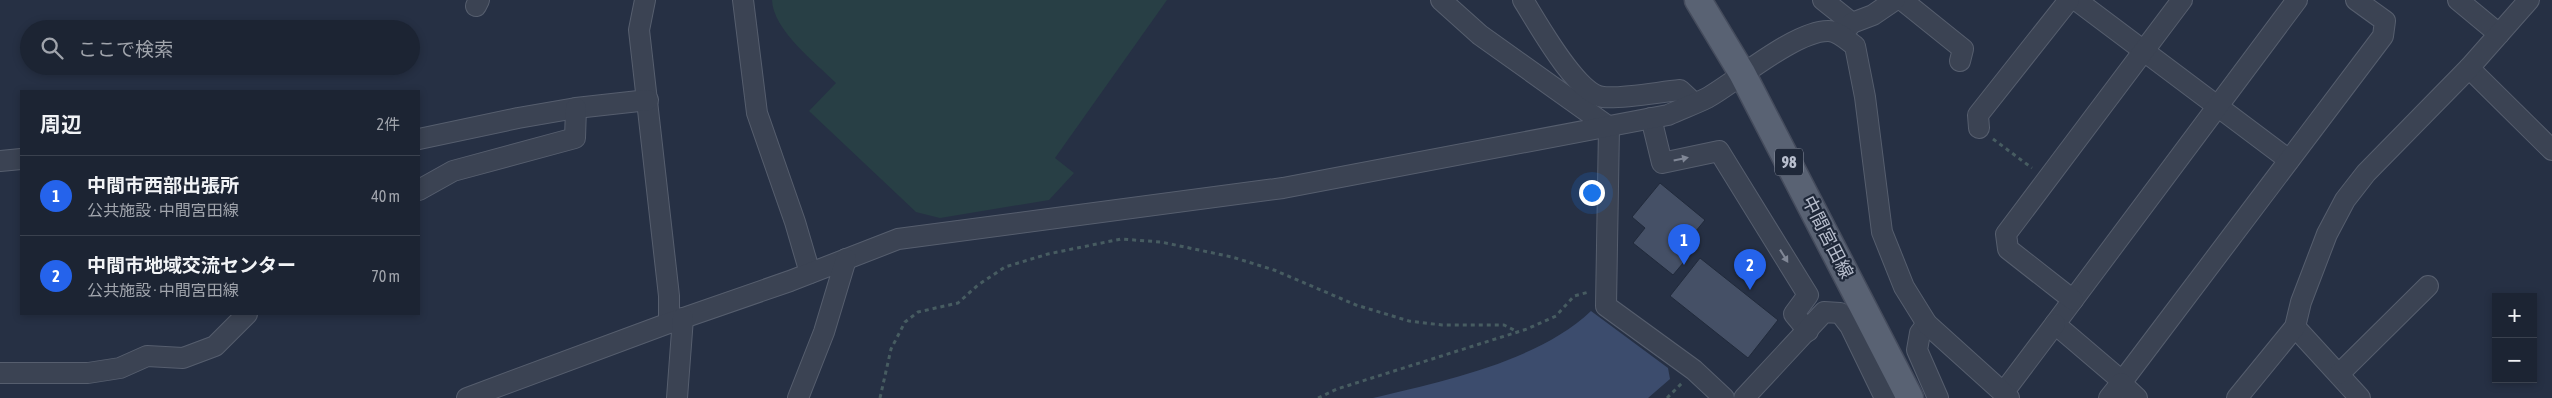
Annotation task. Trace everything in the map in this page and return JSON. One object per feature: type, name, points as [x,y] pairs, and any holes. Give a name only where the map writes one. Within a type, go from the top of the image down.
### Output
[{"type":"main road","name":"中間宮田線","points":[[1698,0],[1742,74],[1910,398]]},
{"type":"street","points":[[645,0],[639,30],[668,296],[676,320],[677,398]]},
{"type":"street","points":[[743,0],[757,113],[796,222],[810,273]]},
{"type":"street","points":[[1441,0],[1480,34],[1609,127]]},
{"type":"street","points":[[1523,0],[1564,63],[1579,82],[1601,97],[1680,90],[1694,103]]},
{"type":"street","points":[[1823,0],[1847,29],[1859,60],[1882,232],[1904,287],[1927,324],[2006,395],[2055,324],[2297,0]]},
{"type":"street","points":[[466,398],[676,320],[810,273],[898,239],[1283,188],[1668,115],[1707,98],[1775,53],[1816,33],[1847,29],[1895,0]]},
{"type":"street","points":[[1902,0],[1963,49],[1960,61]]},
{"type":"street","points":[[1979,128],[1978,115],[2069,0]]},
{"type":"street","points":[[2076,0],[2289,160]]},
{"type":"street","points":[[2073,300],[2008,249],[2006,234],[2182,0]]},
{"type":"street","points":[[2115,390],[2383,36],[2385,21],[2356,0]]},
{"type":"street","points":[[2458,0],[2499,34]]},
{"type":"street","points":[[2237,398],[2296,326],[2307,285],[2327,234],[2345,200],[2366,173],[2469,68],[2528,0]]},
{"type":"street","points":[[2469,68],[2552,150]]},
{"type":"street","points":[[420,140],[576,108],[648,100]]},
{"type":"street","points":[[420,189],[453,171],[575,138],[576,108]]},
{"type":"street","points":[[1651,118],[1662,163],[1719,151],[1808,295],[1794,314],[1808,331]]},
{"type":"street","points":[[1609,127],[1606,306],[1694,370],[1724,398]]},
{"type":"street","points":[[0,161],[20,159]]},
{"type":"street","points":[[798,398],[824,332],[846,259]]},
{"type":"street","points":[[2339,374],[2428,286]]},
{"type":"street","points":[[1744,398],[1824,312],[1840,313],[1850,326],[1885,398]]},
{"type":"street","points":[[0,373],[88,373],[120,368],[147,356],[183,358],[215,346],[246,315]]},
{"type":"street","points":[[1927,324],[1920,333],[1917,350],[1938,398]]},
{"type":"street","points":[[2055,324],[2116,376],[2115,390]]},
{"type":"street","points":[[2296,326],[2360,398]]},
{"type":"street","points":[[2115,390],[2137,398]]},
{"type":"path","points":[[1979,128],[2047,180]]},
{"type":"path","points":[[880,398],[891,349],[905,322],[918,312],[958,303],[1005,267],[1048,254],[1121,239],[1161,242],[1232,257],[1274,270],[1356,305],[1409,321],[1442,325],[1504,325],[1518,332]]},
{"type":"path","points":[[1318,398],[1337,389],[1518,332],[1556,316],[1574,296],[1606,287]]},
{"type":"path","points":[[1667,398],[1674,392]]},
{"type":"green space","points":[[772,0],[1167,0],[1055,158],[1074,173],[1049,200],[940,218],[916,212],[809,111],[836,83],[787,34],[779,23]]},
{"type":"water","points":[[1591,311],[1668,368],[1670,379],[1648,398],[1373,398],[1458,376],[1517,356],[1544,344],[1569,329]]},
{"type":"building","points":[[1660,183],[1705,220],[1686,243],[1694,250],[1673,275],[1633,243],[1645,228],[1632,217]]},
{"type":"building","points":[[1700,258],[1778,320],[1748,358],[1670,296]]},
{"type":"place","name":"中間市西部出張所","points":[[1684,265]]},
{"type":"place","name":"中間市地域交流センター","points":[[1750,290]]}]
